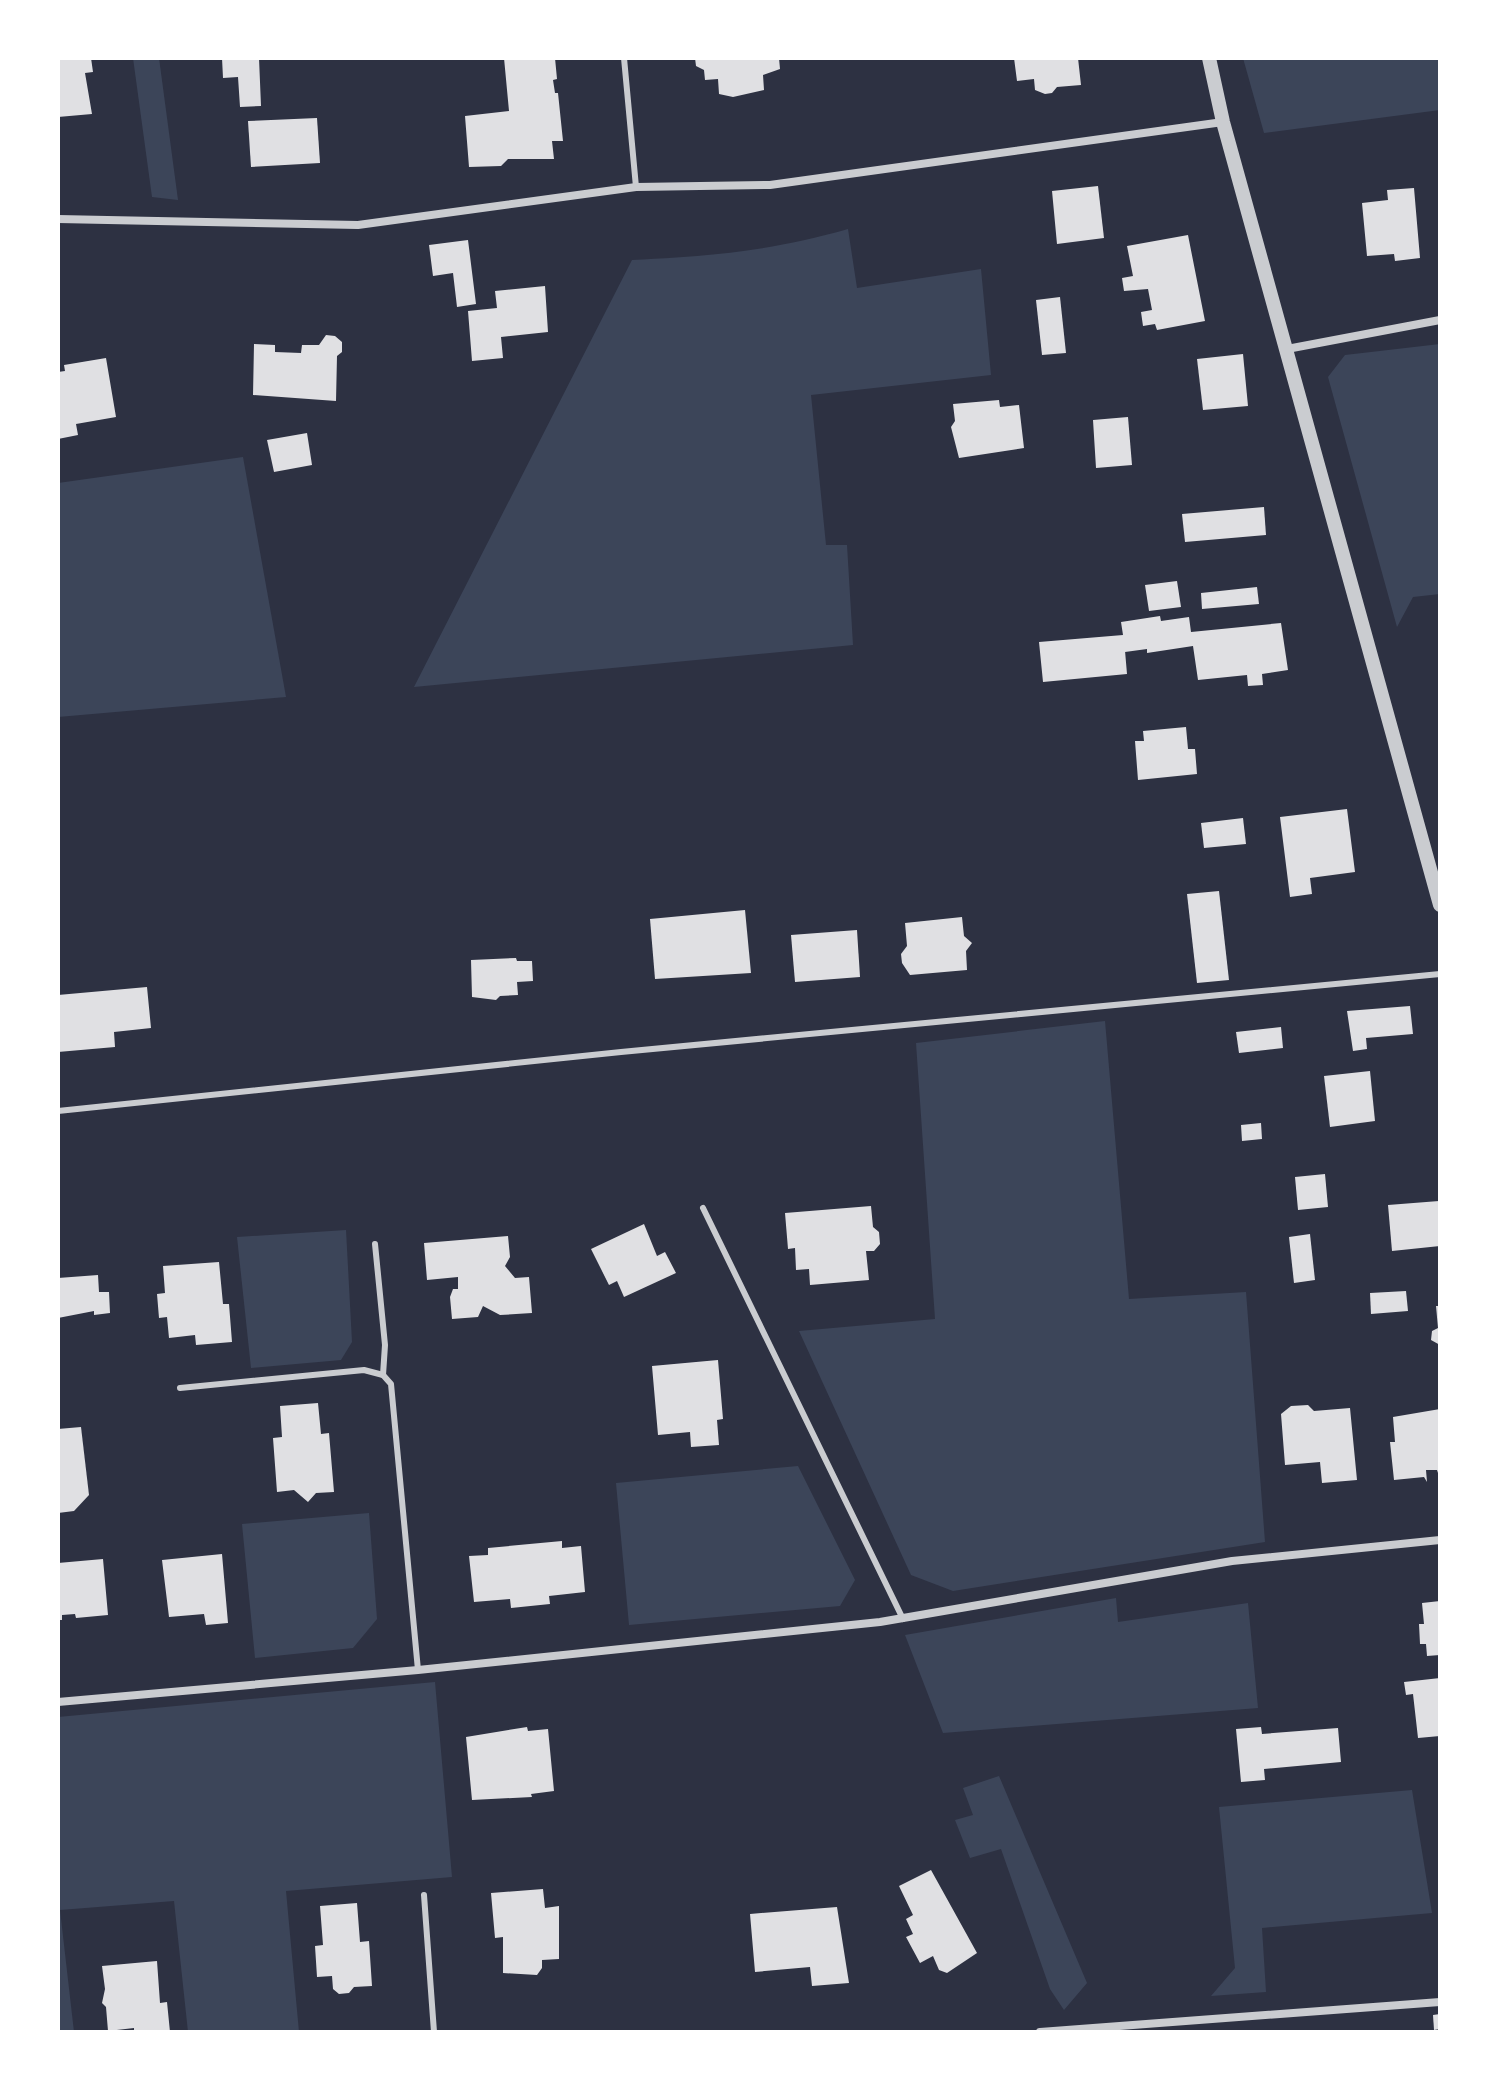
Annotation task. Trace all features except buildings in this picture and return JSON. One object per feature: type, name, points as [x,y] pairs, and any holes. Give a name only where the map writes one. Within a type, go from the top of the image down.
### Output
[{"type":"street","points":[[1209,58],[1223,122],[1440,905]]},
{"type":"street","points":[[58,219],[358,225],[636,187],[770,185],[1223,122]]},
{"type":"street","points":[[1287,349],[1440,320]]},
{"type":"street","points":[[58,1702],[418,1670],[903,1619],[1232,1561],[1440,1540]]},
{"type":"street","points":[[1040,2032],[1440,2002]]},
{"type":"lane","points":[[624,58],[636,187]]},
{"type":"lane","points":[[58,1111],[637,1050],[1440,974]]},
{"type":"lane","points":[[703,1208],[903,1619]]},
{"type":"lane","points":[[375,1244],[385,1345],[383,1375]]},
{"type":"lane","points":[[180,1388],[364,1370],[383,1375],[391,1384],[418,1670]]},
{"type":"lane","points":[[424,1895],[434,2032]]},
{"type":"shaded area","points":[[133,58],[159,58],[178,200],[152,197]]},
{"type":"shaded area","points":[[1243,58],[1440,58],[1440,110],[1264,133]]},
{"type":"shaded area","points":[[848,229],[857,288],[981,269],[991,375],[811,395],[826,545],[847,545],[853,645],[414,687],[632,260],[741,251],[793,243]]},
{"type":"shaded area","points":[[1440,344],[1440,594],[1413,597],[1397,627],[1328,377],[1345,355]]},
{"type":"shaded area","points":[[243,457],[286,697],[58,717],[58,483]]},
{"type":"shaded area","points":[[1105,1021],[1129,1299],[1246,1292],[1265,1542],[953,1591],[911,1575],[799,1331],[935,1319],[916,1043]]},
{"type":"shaded area","points":[[346,1230],[352,1342],[341,1360],[251,1368],[237,1237]]},
{"type":"shaded area","points":[[798,1466],[855,1580],[840,1606],[629,1625],[616,1483]]},
{"type":"shaded area","points":[[369,1513],[377,1619],[353,1648],[255,1658],[242,1524]]},
{"type":"shaded area","points":[[1116,1598],[1118,1622],[1248,1603],[1258,1708],[943,1733],[905,1635]]},
{"type":"shaded area","points":[[435,1682],[452,1877],[286,1891],[299,2032],[188,2032],[174,1901],[60,1910],[74,2032],[58,2032],[58,1717]]},
{"type":"shaded area","points":[[999,1776],[1087,1983],[1064,2010],[1050,1989],[1001,1849],[970,1858],[955,1820],[973,1815],[963,1788]]},
{"type":"shaded area","points":[[1412,1790],[1432,1913],[1262,1928],[1266,1992],[1211,1996],[1235,1968],[1219,1807]]}]
